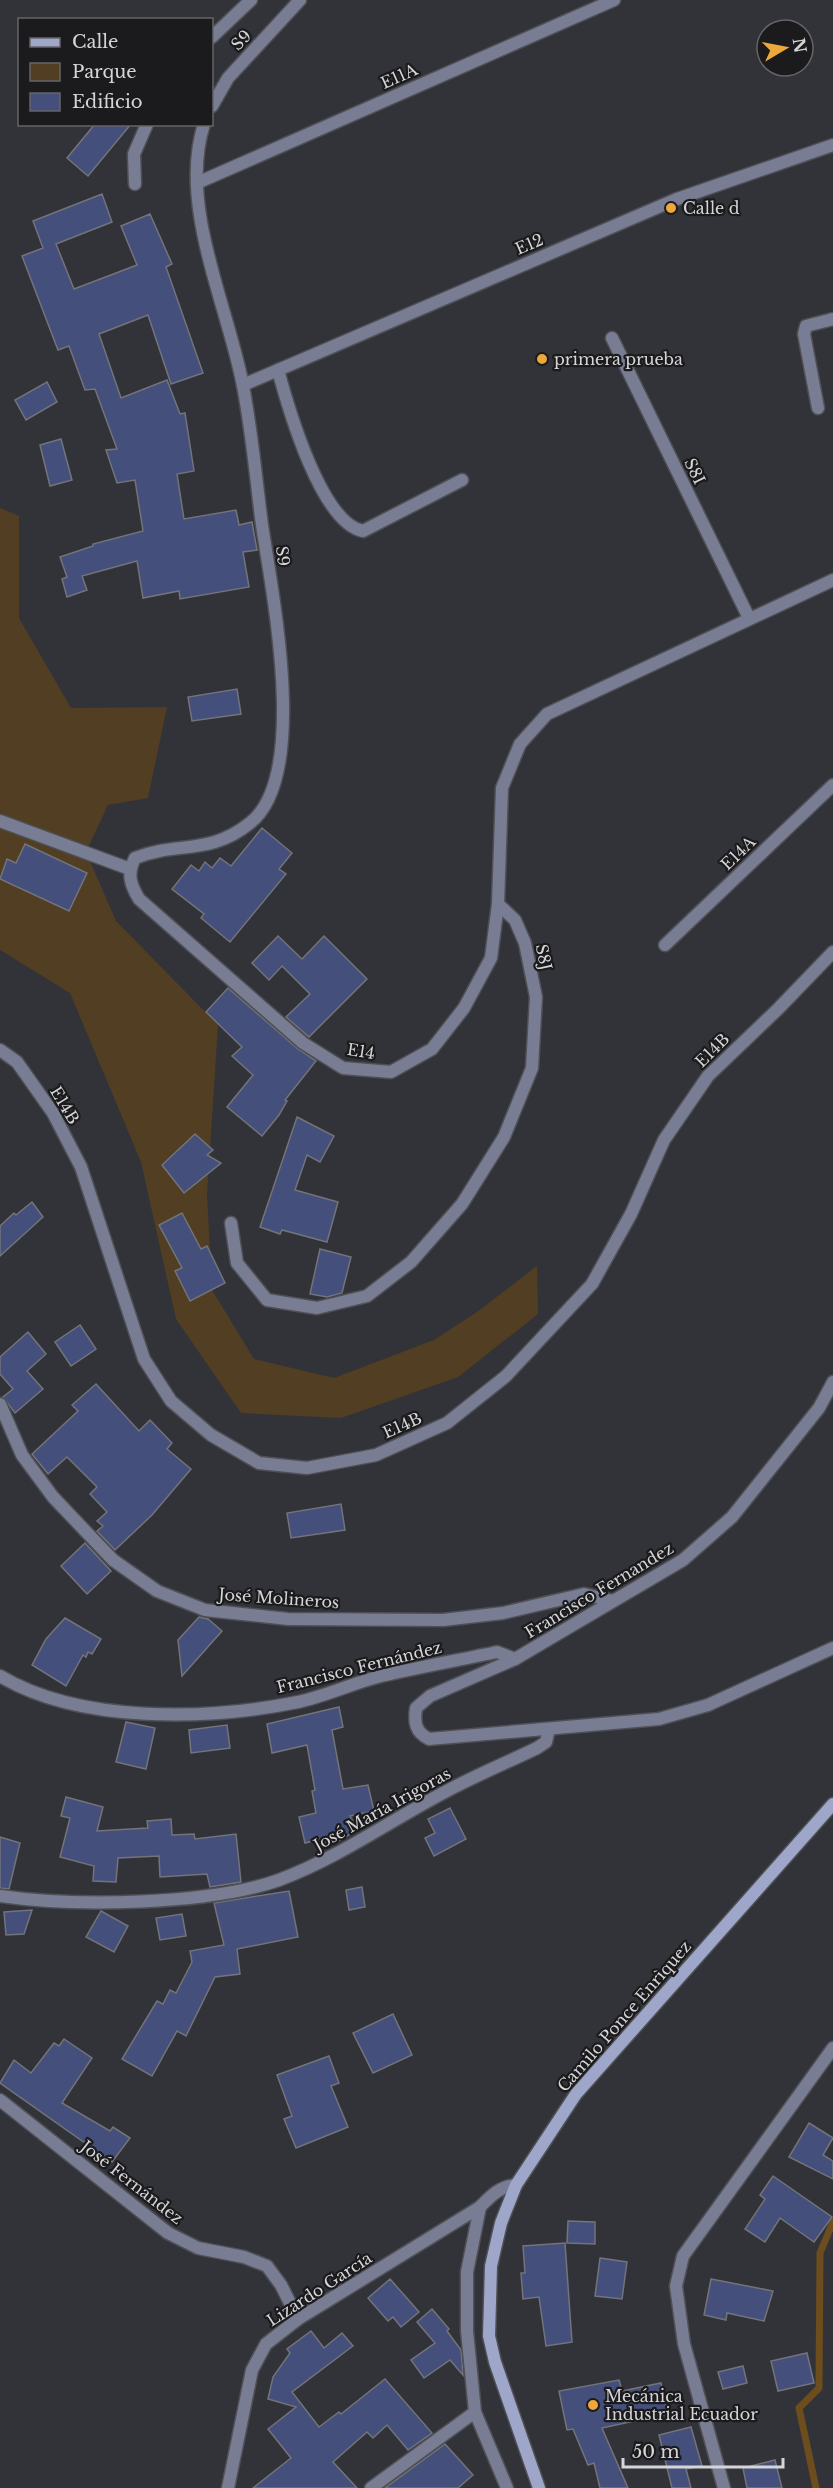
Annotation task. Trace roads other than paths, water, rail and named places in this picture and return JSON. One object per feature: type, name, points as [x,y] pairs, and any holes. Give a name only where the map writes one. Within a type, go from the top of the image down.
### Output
[{"type":"main road","name":"Camilo Ponce Enrìquez","points":[[539,2488],[495,2362],[489,2336],[491,2266],[501,2223],[516,2185],[576,2094],[833,1804]]},
{"type":"street","points":[[213,36],[251,0]]},
{"type":"street","name":"S9","points":[[213,104],[228,78],[300,0]]},
{"type":"street","name":"E11A","points":[[197,183],[614,0]]},
{"type":"street","points":[[135,184],[134,154],[146,126]]},
{"type":"street","name":"S9","points":[[130,869],[135,858],[151,851],[193,849],[224,841],[252,822],[271,797],[282,745],[283,673],[243,385],[203,226],[197,183],[200,136],[203,126]]},
{"type":"street","name":"E12","points":[[243,385],[677,199],[833,145]]},
{"type":"street","points":[[818,408],[804,334],[806,326],[813,322],[833,319]]},
{"type":"street","name":"S8I","points":[[612,338],[749,618]]},
{"type":"street","points":[[278,370],[308,459],[332,506],[346,523],[356,529],[363,531],[462,480]]},
{"type":"street","points":[[498,904],[502,789],[520,744],[547,714],[833,580]]},
{"type":"street","name":"E14A","points":[[665,945],[833,785]]},
{"type":"street","points":[[0,821],[130,869]]},
{"type":"street","name":"E14","points":[[130,869],[131,884],[139,899],[303,1043],[343,1068],[391,1072],[432,1049],[464,1008],[491,958],[498,904]]},
{"type":"street","name":"S8J","points":[[231,1223],[237,1263],[267,1300],[317,1308],[367,1296],[411,1262],[462,1204],[504,1137],[532,1068],[536,997],[525,943],[515,920],[498,904]]},
{"type":"street","name":"E14B","points":[[0,1050],[17,1062],[53,1113],[81,1167],[144,1359],[171,1401],[211,1435],[259,1463],[306,1468],[376,1455],[447,1423],[506,1376],[592,1284],[631,1214],[664,1140],[708,1076],[833,952]]},
{"type":"street","name":"Francisco Fernandez","points":[[549,1729],[429,1739],[421,1735],[415,1726],[416,1708],[430,1696],[515,1659],[683,1560],[732,1517],[819,1408],[833,1382]]},
{"type":"street","name":"José Molineros","points":[[0,1404],[22,1455],[53,1497],[114,1560],[157,1591],[205,1610],[288,1619],[443,1620],[502,1613],[584,1594],[613,1601]]},
{"type":"street","points":[[549,1729],[659,1719],[708,1705],[833,1648]]},
{"type":"street","name":"Francisco Fernández","points":[[0,1676],[23,1690],[73,1705],[167,1715],[239,1710],[300,1701],[379,1677],[497,1652],[515,1659]]},
{"type":"street","name":"José María Irigoras","points":[[0,1896],[40,1902],[176,1899],[221,1893],[277,1880],[335,1856],[444,1792],[537,1748],[546,1742],[549,1729]]},
{"type":"street","points":[[724,2488],[684,2344],[676,2286],[683,2256],[833,2048]]},
{"type":"street","name":"José Fernández","points":[[0,2100],[168,2233],[198,2248],[244,2257],[267,2266],[281,2285],[298,2319]]},
{"type":"street","name":"Lizardo García","points":[[228,2488],[252,2370],[266,2344],[298,2319],[480,2207],[497,2191],[506,2186],[516,2185]]},
{"type":"street","points":[[480,2207],[467,2272],[467,2331],[476,2412],[507,2488]]},
{"type":"street","points":[[371,2488],[476,2412]]},
{"type":"waterway","points":[[816,2488],[799,2408],[819,2388],[820,2253],[833,2222]]},
{"type":"place","name":"Calle d","points":[[671,208]]},
{"type":"place","name":"primera prueba","points":[[542,359]]},
{"type":"place","name":"Mecánica Industrial Ecuador","points":[[593,2405]]}]
